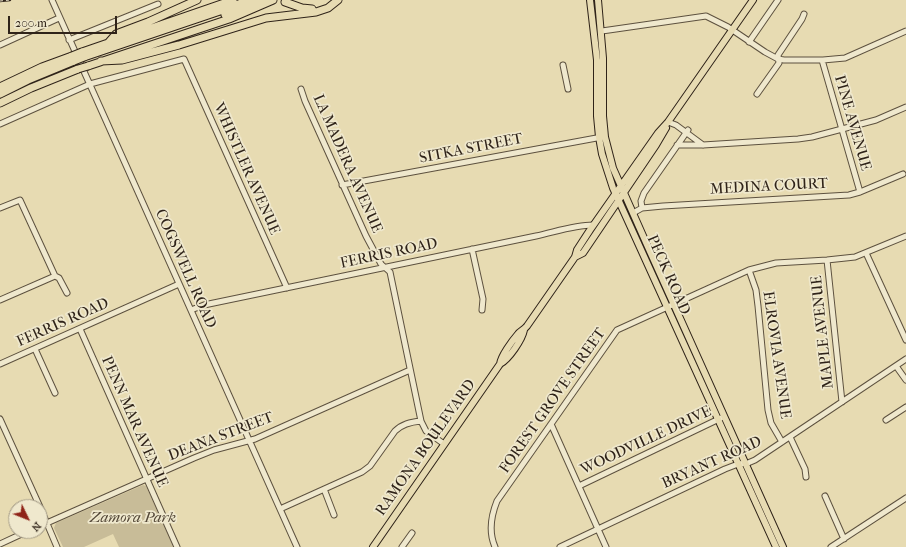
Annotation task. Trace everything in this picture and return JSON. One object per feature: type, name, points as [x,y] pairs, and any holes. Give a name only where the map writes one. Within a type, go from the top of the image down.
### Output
[{"type":"highway","points":[[107,43],[116,34],[148,22],[197,0]]},
{"type":"highway","points":[[83,55],[107,43],[233,0]]},
{"type":"highway","points":[[2,87],[42,67],[216,13],[248,0]]},
{"type":"highway","points":[[147,46],[158,38],[220,17],[261,0]]},
{"type":"highway","points":[[0,103],[31,88],[78,69],[229,18],[273,0]]},
{"type":"highway","points":[[286,2],[308,10],[324,6],[334,0]]},
{"type":"highway","points":[[101,61],[122,60],[179,45],[266,18],[323,10],[338,0]]},
{"type":"highway","points":[[0,94],[73,58]]},
{"type":"highway","points":[[2,87],[28,80]]},
{"type":"main road","name":"PECK ROAD","points":[[590,0],[597,60],[597,116],[602,137],[613,168],[633,213],[645,249]]},
{"type":"main road","name":"PECK ROAD","points":[[598,0],[602,30],[604,76],[602,137],[605,164],[616,193],[645,249],[698,366],[776,547]]},
{"type":"main road","name":"RAMONA BOULEVARD","points":[[373,547],[500,364],[505,361],[522,336],[524,330],[575,257],[577,250],[593,225],[658,133],[668,122],[753,0]]},
{"type":"main road","name":"RAMONA BOULEVARD","points":[[575,257],[583,253],[620,200],[659,140],[668,122]]},
{"type":"main road","name":"PECK ROAD","points":[[741,464],[782,547]]},
{"type":"street","name":"COGSWELL ROAD","points":[[52,0],[297,547]]},
{"type":"street","points":[[749,42],[778,0]]},
{"type":"street","points":[[70,40],[158,4]]},
{"type":"street","points":[[757,94],[779,63],[778,55],[804,14]]},
{"type":"street","points":[[602,30],[706,16],[732,30],[778,59],[822,60],[836,60],[849,57],[906,31]]},
{"type":"street","points":[[0,45],[59,18]]},
{"type":"street","name":"WHISTLER AVENUE","points":[[90,84],[184,59],[248,205],[287,288]]},
{"type":"street","name":"PINE AVENUE","points":[[822,60],[860,192]]},
{"type":"street","points":[[563,65],[568,89]]},
{"type":"street","points":[[0,124],[90,84]]},
{"type":"street","name":"LA MADERA AVENUE","points":[[301,89],[304,101],[370,243],[381,264],[390,272],[421,421],[426,431],[444,444]]},
{"type":"street","points":[[677,145],[703,145],[812,137],[876,120],[906,107]]},
{"type":"street","points":[[668,122],[687,131],[703,145]]},
{"type":"street","points":[[642,208],[641,201],[644,193],[687,131]]},
{"type":"street","name":"SITKA STREET","points":[[342,185],[602,137]]},
{"type":"street","name":"MEDINA COURT","points":[[633,213],[642,208],[662,206],[849,195],[903,174]]},
{"type":"street","points":[[0,208],[20,200],[55,276],[59,278],[67,293]]},
{"type":"street","name":"FERRIS ROAD","points":[[191,310],[204,305],[585,225],[593,225]]},
{"type":"street","name":"FOREST GROVE STREET","points":[[495,547],[492,541],[490,527],[492,514],[497,501],[617,330],[749,270],[776,263],[855,257],[906,236]]},
{"type":"street","points":[[472,249],[483,299],[482,310]]},
{"type":"street","points":[[866,253],[906,340]]},
{"type":"street","name":"MAPLE AVENUE","points":[[827,260],[842,402]]},
{"type":"street","name":"ELROVIA AVENUE","points":[[749,270],[756,290],[768,410],[771,423],[782,442]]},
{"type":"street","points":[[0,300],[55,276]]},
{"type":"street","name":"FERRIS ROAD","points":[[0,364],[179,284]]},
{"type":"street","name":"PENN MAR AVENUE","points":[[80,329],[177,547]]},
{"type":"street","points":[[35,349],[55,393]]},
{"type":"street","name":"BRYANT ROAD","points":[[560,547],[725,468],[755,460],[906,359]]},
{"type":"street","points":[[896,366],[906,380]]},
{"type":"street","name":"DEANA STREET","points":[[48,522],[209,452],[249,440],[410,370]]},
{"type":"street","points":[[886,420],[906,407]]},
{"type":"street","name":"WOODVILLE DRIVE","points":[[579,486],[721,418]]},
{"type":"street","points":[[0,419],[36,499]]},
{"type":"street","points":[[280,509],[362,472],[370,466],[399,427],[410,422],[421,421]]},
{"type":"street","points":[[551,424],[606,547]]},
{"type":"street","name":"ELROVIA AVENUE","points":[[790,437],[805,469],[806,477]]},
{"type":"street","points":[[324,489],[334,515]]},
{"type":"street","points":[[825,496],[844,539]]},
{"type":"street","points":[[831,547],[906,498]]},
{"type":"street","points":[[48,524],[57,547]]},
{"type":"street","points":[[402,547],[412,533]]},
{"type":"street","points":[[0,544],[11,539]]},
{"type":"green space","name":"Zamora Park","points":[[143,485],[146,486],[174,547],[119,547],[113,534],[84,547],[63,547],[54,528],[56,523]]},
{"type":"railway","points":[[0,1],[10,0]]}]
